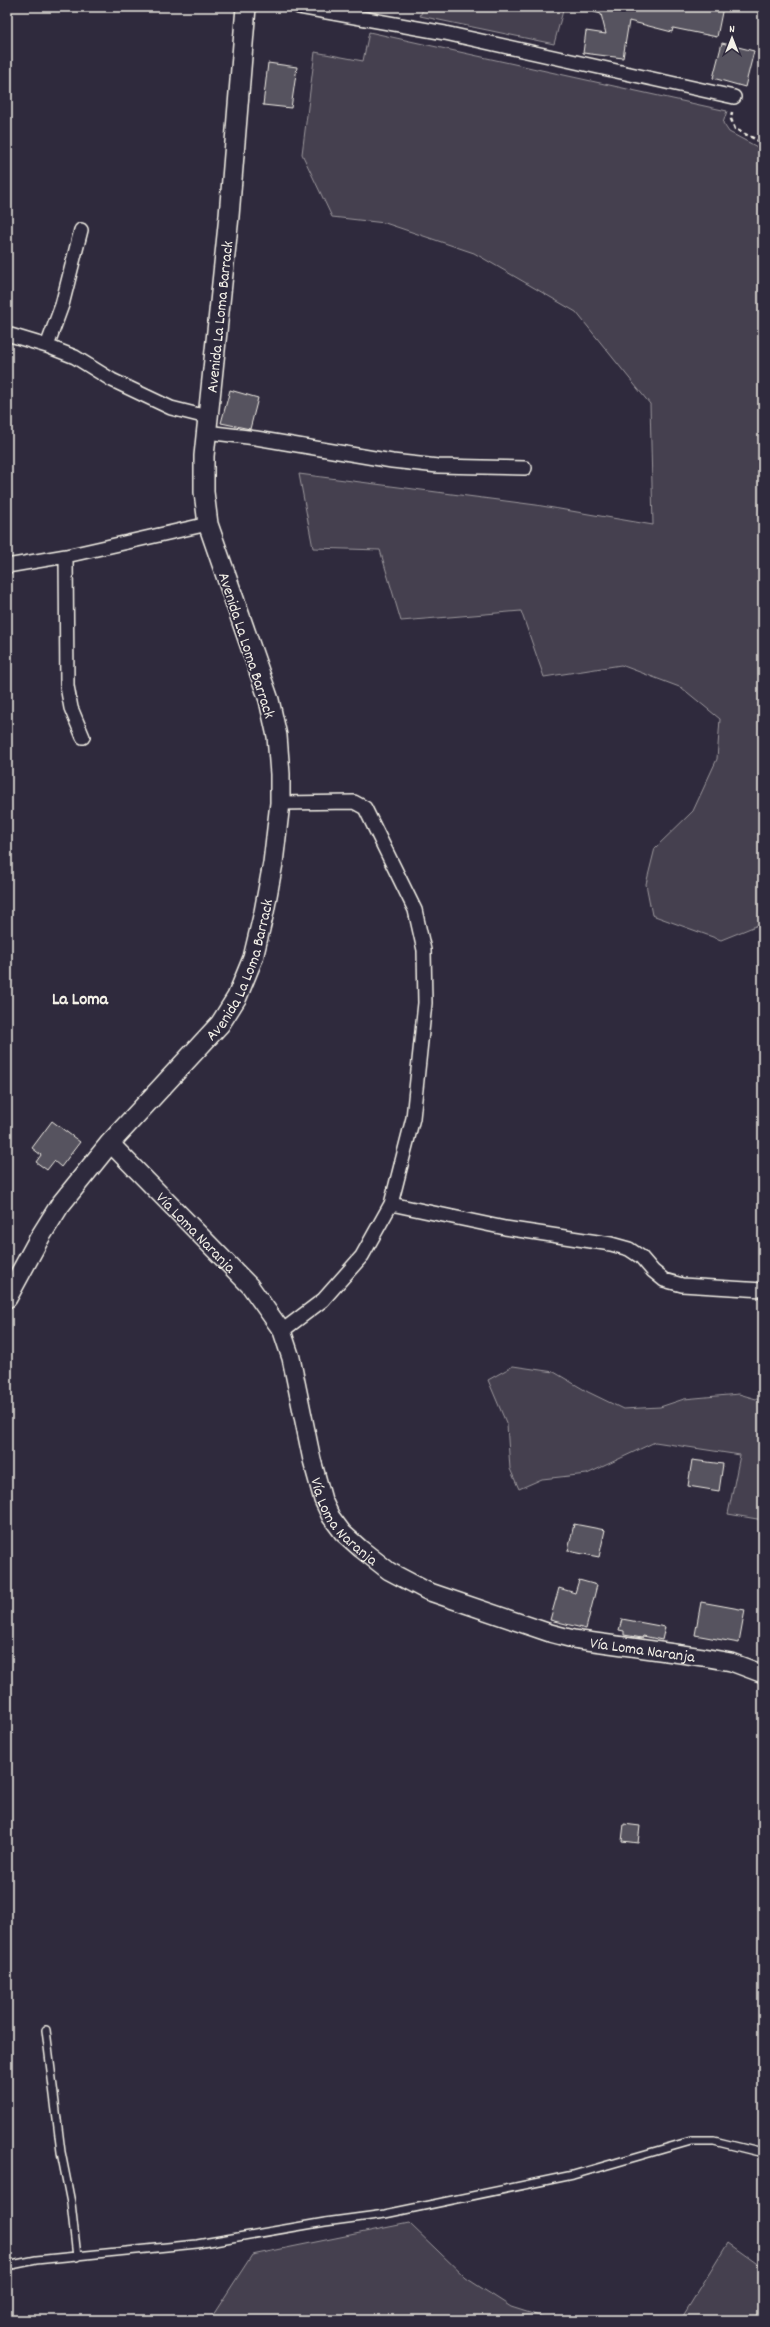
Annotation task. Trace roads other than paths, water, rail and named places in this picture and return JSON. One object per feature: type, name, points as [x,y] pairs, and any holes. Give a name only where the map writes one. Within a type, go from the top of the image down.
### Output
[{"type":"main road","name":"Avenida La Loma Barrack","points":[[7,1298],[60,1205],[110,1143],[220,1024],[237,997],[253,958],[264,912],[273,863],[280,802],[280,774],[277,736],[269,700],[208,524],[204,492],[207,425],[228,223],[246,7]]},
{"type":"street","points":[[299,7],[445,34],[734,97]]},
{"type":"street","points":[[47,346],[62,305],[81,230]]},
{"type":"street","points":[[7,334],[47,346],[75,357],[144,396],[207,425],[256,438],[392,461],[438,466],[525,468]]},
{"type":"street","points":[[7,566],[66,556],[208,524]]},
{"type":"street","points":[[66,556],[67,686],[71,708],[83,737]]},
{"type":"street","points":[[280,802],[354,802],[365,808],[415,910],[421,930],[424,950],[425,1003],[413,1118],[391,1204],[362,1256],[323,1300],[282,1331]]},
{"type":"street","name":"Vía Loma Naranja","points":[[110,1143],[250,1286],[282,1331],[291,1358],[315,1474],[323,1500],[331,1517],[343,1533],[389,1571],[427,1591],[550,1633],[573,1638],[731,1662],[763,1674]]},
{"type":"street","points":[[391,1204],[505,1228],[611,1244],[629,1249],[642,1257],[653,1271],[664,1280],[682,1285],[763,1290]]},
{"type":"lane","points":[[46,2030],[61,2152],[70,2203],[77,2257]]},
{"type":"lane","points":[[7,2266],[36,2260],[197,2244],[325,2222],[385,2214],[573,2175],[691,2141],[714,2141],[763,2153]]},
{"type":"district","name":"La Loma","points":[[80,998]]}]
